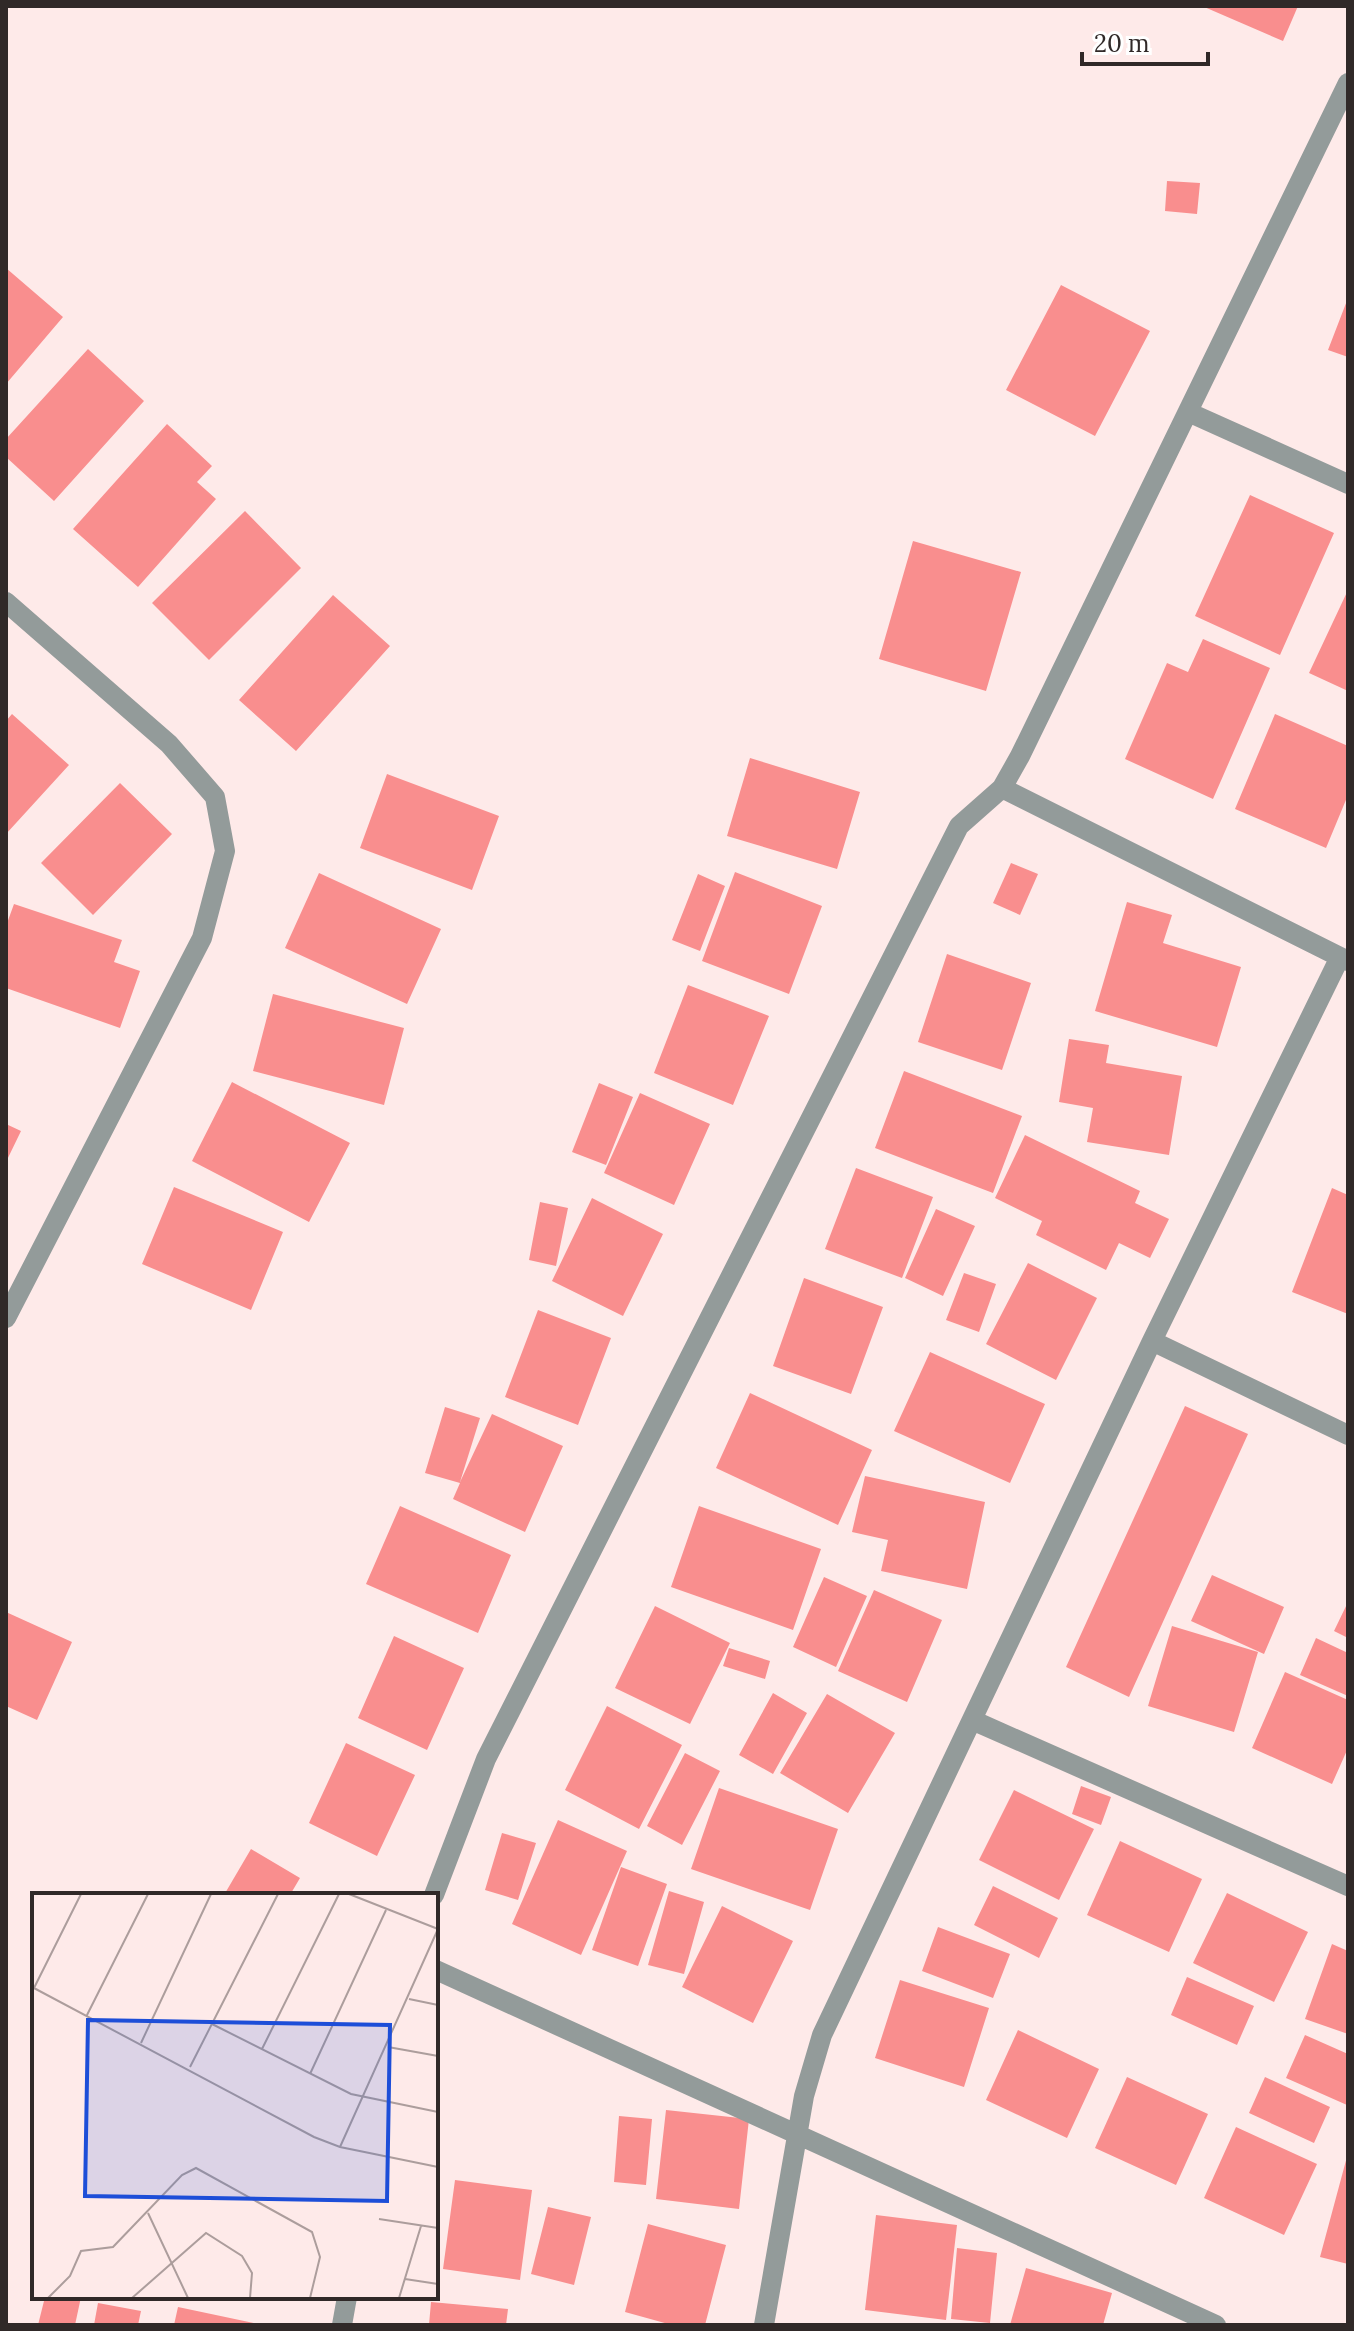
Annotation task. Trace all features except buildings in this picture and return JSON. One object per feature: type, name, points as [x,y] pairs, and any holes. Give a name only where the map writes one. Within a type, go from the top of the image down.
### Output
[{"type":"street","points":[[435,1893],[486,1759],[959,826],[1002,788],[1348,83]]},
{"type":"street","points":[[1188,412],[1348,484]]},
{"type":"street","points":[[6,602],[169,744],[215,797],[225,851],[202,938],[6,1318]]},
{"type":"street","points":[[764,2325],[804,2096],[822,2035],[1152,1341],[1344,959],[1002,788]]},
{"type":"street","points":[[1152,1341],[1348,1435]]},
{"type":"street","points":[[972,1720],[1348,1886]]},
{"type":"street","points":[[438,1971],[798,2133],[1186,2319],[1216,2325]]},
{"type":"street","points":[[342,2325],[347,2299]]}]
